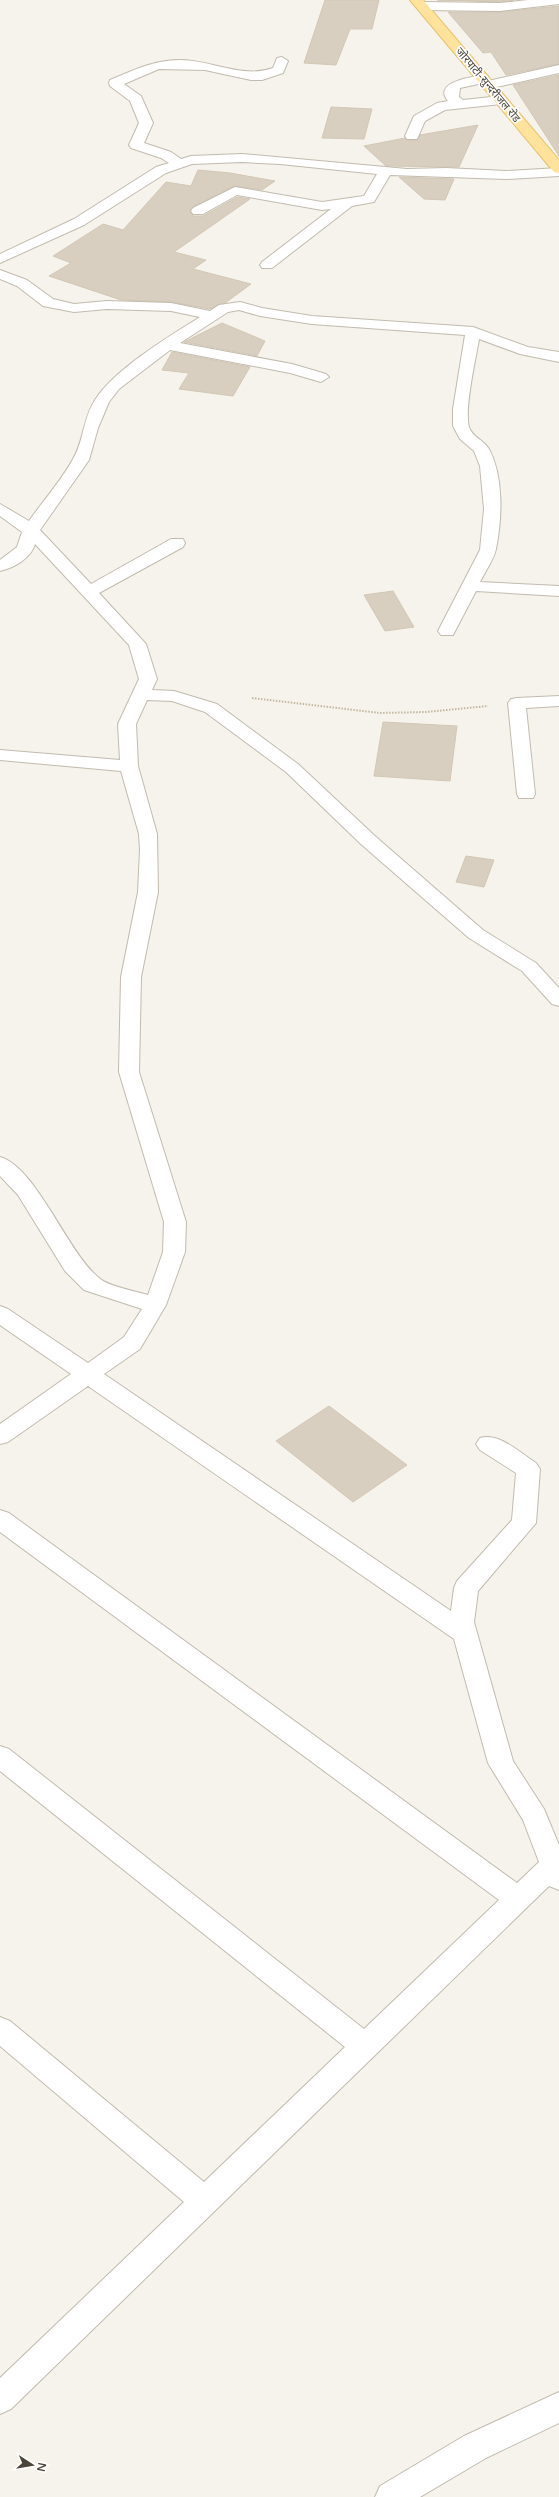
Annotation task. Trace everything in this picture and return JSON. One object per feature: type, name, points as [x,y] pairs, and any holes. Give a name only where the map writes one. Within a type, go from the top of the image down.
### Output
[{"type":"main road","name":"जोरपाटी-सुन्दरीजल रोड","points":[[419,3],[559,171]]},
{"type":"street","points":[[419,3],[500,7],[559,0]]},
{"type":"street","points":[[178,163],[166,155],[136,145],[146,123],[136,99],[115,83],[119,79],[157,64],[187,64],[251,76],[262,76],[278,70],[282,61]]},
{"type":"street","points":[[460,104],[452,98],[452,90],[456,85],[486,82],[559,69]]},
{"type":"street","points":[[412,136],[419,119],[442,106],[500,100]]},
{"type":"street","points":[[0,259],[18,252],[79,222],[161,170],[178,163],[210,159],[280,160],[385,172],[506,175],[559,171]]},
{"type":"street","points":[[198,211],[235,191],[322,206],[369,199],[385,172]]},
{"type":"street","points":[[267,265],[347,203]]},
{"type":"street","points":[[0,248],[18,252]]},
{"type":"street","points":[[0,274],[22,282],[48,303],[74,308],[107,305],[171,307],[210,315]]},
{"type":"street","points":[[0,566],[9,562],[25,549],[31,530],[81,460],[86,448],[90,428],[102,401],[114,386],[167,345],[210,315],[224,308],[240,306],[260,312],[312,320],[473,331],[525,351],[559,357]]},
{"type":"street","points":[[447,631],[488,550],[492,509],[488,466],[481,449],[466,436],[461,426],[461,409],[473,331]]},
{"type":"street","points":[[167,345],[292,369],[321,377]]},
{"type":"street","points":[[0,509],[31,530],[137,644],[148,679],[127,724],[129,766],[148,834],[148,892],[131,977],[129,1072],[175,1222],[174,1252],[155,1305],[132,1343],[0,1436]]},
{"type":"street","points":[[89,592],[177,543]]},
{"type":"street","points":[[470,586],[559,591]]},
{"type":"street","points":[[141,695],[174,696],[211,708],[292,768],[369,841],[451,910],[476,934],[529,967],[559,1000]]},
{"type":"street","points":[[526,794],[517,703],[559,701]]},
{"type":"street","points":[[0,755],[129,766]]},
{"type":"street","points":[[0,1164],[26,1190],[73,1266],[92,1285],[155,1305]]},
{"type":"street","points":[[0,1314],[466,1634]]},
{"type":"street","points":[[0,2398],[518,1899],[556,1873],[535,1818],[501,1763],[462,1622],[466,1588],[524,1523],[528,1469],[488,1444]]},
{"type":"street","points":[[0,1519],[518,1899]]},
{"type":"street","points":[[0,1756],[366,2046]]},
{"type":"street","points":[[0,2029],[205,2201]]},
{"type":"street","points":[[392,2497],[475,2447],[559,2407]]},
{"type":"path","points":[[252,698],[276,698],[364,712],[406,714],[517,703]]},
{"type":"building","points":[[325,0],[379,0],[372,29],[350,29],[336,65],[304,63]]},
{"type":"building","points":[[437,0],[514,0],[500,2]]},
{"type":"building","points":[[559,6],[559,64],[506,75],[491,52],[483,53],[448,12],[500,12]]},
{"type":"building","points":[[559,75],[559,156],[513,85]]},
{"type":"building","points":[[331,107],[372,109],[364,139],[322,138]]},
{"type":"building","points":[[478,125],[459,167],[386,166],[364,146],[405,138],[407,140],[417,140],[420,135]]},
{"type":"building","points":[[198,170],[230,173],[275,181],[262,190],[234,186],[192,207],[190,210],[193,216],[203,216],[237,197],[250,199],[174,252],[206,260],[193,269],[251,284],[225,303],[210,309],[171,302],[121,300],[49,276],[71,263],[53,256],[103,224],[123,230],[166,182],[191,186]]},
{"type":"building","points":[[399,177],[454,179],[445,200],[424,199]]},
{"type":"building","points":[[222,323],[265,341],[257,356],[184,342]]},
{"type":"building","points":[[172,352],[250,367],[233,396],[179,389],[189,373],[162,370]]},
{"type":"building","points":[[393,591],[414,627],[385,631],[364,595]]},
{"type":"building","points":[[383,722],[457,726],[450,781],[374,776]]},
{"type":"building","points":[[466,856],[494,860],[484,887],[456,882]]},
{"type":"building","points":[[329,1406],[407,1465],[353,1502],[276,1441]]}]
